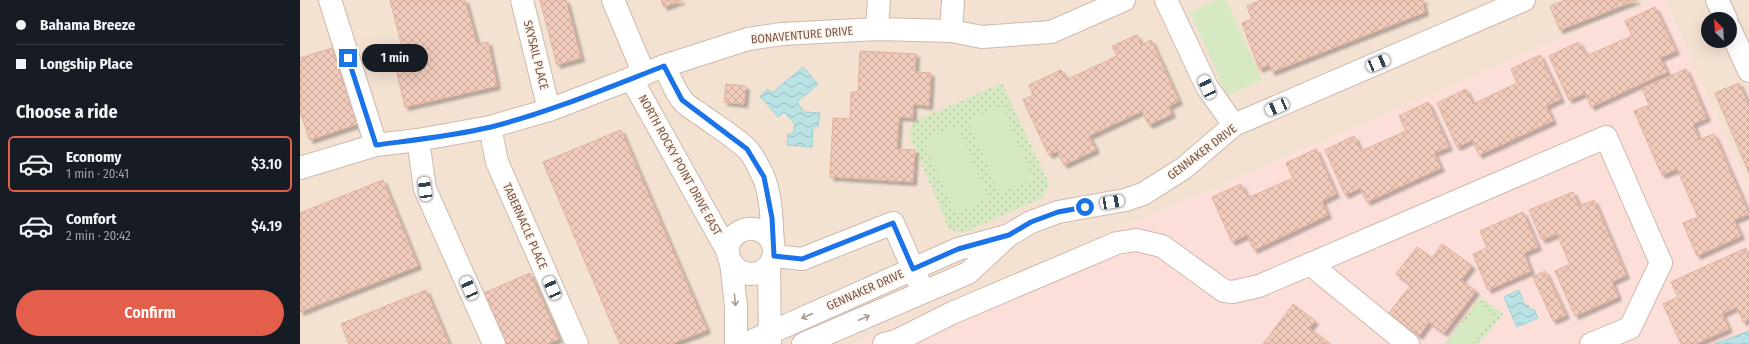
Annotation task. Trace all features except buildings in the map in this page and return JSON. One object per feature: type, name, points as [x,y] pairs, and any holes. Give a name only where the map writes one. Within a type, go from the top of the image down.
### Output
[{"type":"street","points":[[330,0],[376,145]]},
{"type":"street","name":"SKYSAIL PLACE","points":[[522,0],[549,110]]},
{"type":"street","points":[[614,0],[646,73],[747,149],[764,177],[772,218],[770,339]]},
{"type":"street","points":[[877,29],[878,0]]},
{"type":"street","points":[[951,30],[953,0]]},
{"type":"street","name":"BONAVENTURE DRIVE","points":[[301,164],[376,145],[418,140],[490,127],[549,110],[646,73],[748,39],[782,34],[877,29],[951,30],[982,37],[1051,32],[1124,0]]},
{"type":"street","points":[[1166,0],[1207,87],[1234,125]]},
{"type":"street","name":"GENNAKER DRIVE","points":[[802,344],[968,273],[1009,235],[1031,222],[1058,212],[1125,200],[1143,194],[1184,168],[1234,125],[1524,0]]},
{"type":"street","points":[[1717,0],[1723,12]]},
{"type":"street","points":[[1737,44],[1749,71]]},
{"type":"street","name":"NORTH ROCKY POINT DRIVE EAST","points":[[646,73],[729,257],[736,268],[742,272],[750,274],[758,273],[772,255],[769,236],[763,231],[755,228],[747,228],[739,231],[729,244],[729,257],[736,308],[736,344]]},
{"type":"street","name":"TABERNACLE PLACE","points":[[490,127],[497,162],[577,344]]},
{"type":"street","points":[[891,343],[952,312],[1117,243],[1136,240],[1162,246],[1224,291],[1234,292],[1259,286],[1606,137],[1661,262],[1630,328],[1591,344]]},
{"type":"street","points":[[418,140],[425,189],[494,344]]},
{"type":"street","points":[[772,255],[802,259],[893,223],[923,292]]},
{"type":"street","name":"GENNAKER DRIVE","points":[[745,344],[770,339],[913,269],[958,249],[1009,235]]},
{"type":"street","points":[[1310,264],[1408,344]]},
{"type":"shaded area","points":[[300,0],[1650,0],[853,344],[300,344]]},
{"type":"shaded area","points":[[1650,0],[1665,0],[1749,190],[1749,331],[1714,344],[853,344]]},
{"type":"shaded area","points":[[1665,0],[1749,0],[1749,189]]},
{"type":"green space","points":[[1218,0],[1226,0],[1262,80],[1227,95],[1190,12]]},
{"type":"green space","points":[[1002,83],[1049,184],[1042,198],[962,233],[949,229],[909,134],[913,122]]},
{"type":"green space","points":[[1002,106],[1033,179],[999,193],[968,120]]},
{"type":"green space","points":[[957,126],[989,198],[955,213],[923,140]]},
{"type":"green space","points":[[1481,297],[1503,314],[1479,344],[1444,344]]},
{"type":"green space","points":[[1479,303],[1495,316],[1473,344],[1448,344]]},
{"type":"water","points":[[803,67],[818,84],[797,102],[804,112],[820,113],[818,126],[813,127],[812,147],[787,145],[788,134],[793,134],[795,124],[784,112],[778,117],[760,96],[768,89],[772,93]]},
{"type":"water","points":[[1519,290],[1525,306],[1528,305],[1531,310],[1534,309],[1538,318],[1517,327],[1504,297]]},
{"type":"water","points":[[1749,331],[1749,344],[1714,344]]},
{"type":"route","points":[[348,58],[376,145],[418,140],[490,127],[549,110],[664,66],[682,100],[747,149],[764,177],[772,218],[774,256],[802,259],[893,223],[913,269],[958,249],[1009,235],[1031,222],[1058,212],[1085,207]]}]
